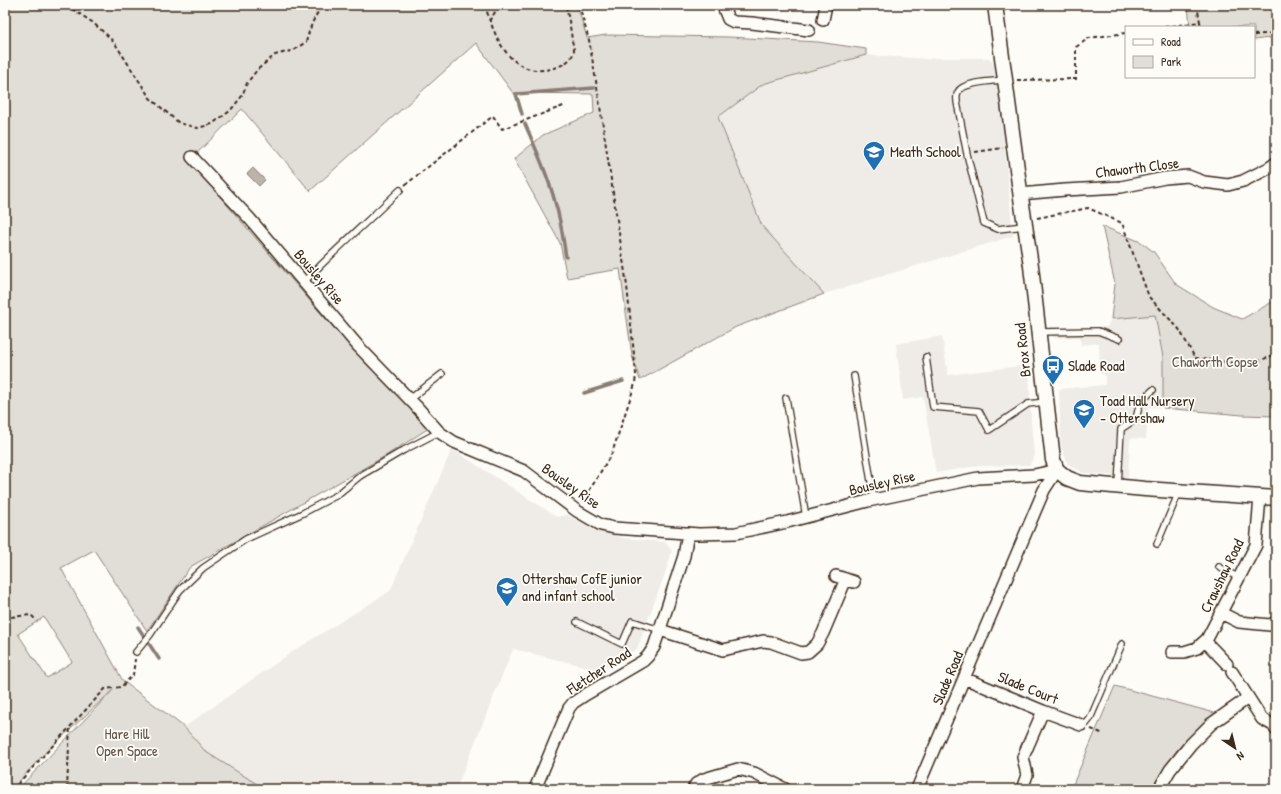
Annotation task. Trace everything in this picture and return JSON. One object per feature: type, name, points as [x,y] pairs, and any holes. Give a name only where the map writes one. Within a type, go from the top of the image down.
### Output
[{"type":"street","points":[[724,5],[728,19],[734,22],[809,30]]},
{"type":"street","points":[[823,20],[826,5]]},
{"type":"street","name":"Brox Road","points":[[995,5],[1031,266],[1045,402],[1053,460],[1057,470]]},
{"type":"street","name":"Bousley Rise","points":[[192,157],[250,219],[358,346],[410,399],[439,432],[454,442],[524,471],[577,511],[601,525],[614,528],[688,533],[736,533],[874,500],[978,478],[1034,475],[1057,470]]},
{"type":"street","name":"Chaworth Close","points":[[1020,194],[1121,187],[1165,178],[1188,176],[1204,182],[1228,185],[1243,181],[1276,163]]},
{"type":"street","points":[[1057,470],[1067,478],[1080,483],[1179,492],[1276,498]]},
{"type":"street","name":"Slade Road","points":[[917,789],[1044,490],[1057,470]]},
{"type":"street","name":"Crawshaw Road","points":[[1172,652],[1184,652],[1197,648],[1208,639],[1256,545],[1260,497]]},
{"type":"street","name":"Fletcher Road","points":[[536,789],[569,708],[573,703],[643,661],[654,647],[684,556],[688,533]]},
{"type":"street","points":[[660,630],[723,650],[764,641],[771,642],[801,653],[808,652],[817,644],[823,633],[845,579]]},
{"type":"street","points":[[1221,613],[1239,622],[1270,625],[1276,622]]},
{"type":"street","points":[[1205,641],[1229,668],[1262,719],[1273,725],[1276,730]]},
{"type":"street","name":"Slade Court","points":[[964,678],[1081,725]]},
{"type":"street","points":[[1159,789],[1170,770],[1191,744],[1211,724],[1248,698]]},
{"type":"street","points":[[1022,789],[1028,775],[1023,757],[1043,711]]},
{"type":"street","points":[[693,789],[696,784],[704,779],[738,769],[754,773],[785,789]]},
{"type":"lane","points":[[1005,80],[961,88],[957,94],[957,102],[967,154],[984,223],[998,229],[1024,223]]},
{"type":"lane","points":[[304,282],[338,247],[361,228],[400,190]]},
{"type":"lane","points":[[1038,332],[1098,331],[1119,339]]},
{"type":"lane","points":[[926,358],[933,406],[979,411],[989,430],[1028,404],[1045,402]]},
{"type":"lane","points":[[410,399],[442,374]]},
{"type":"lane","points":[[854,376],[874,500]]},
{"type":"lane","points":[[1118,487],[1121,429],[1136,419],[1140,402],[1153,390]]},
{"type":"lane","points":[[786,398],[806,517]]},
{"type":"lane","points":[[136,652],[150,635],[180,590],[203,568],[246,539],[303,513],[337,495],[366,473],[404,450],[439,432]]},
{"type":"lane","points":[[1157,544],[1179,492]]},
{"type":"lane","points":[[1219,567],[1239,578]]},
{"type":"lane","points":[[576,622],[622,644],[632,621],[660,630]]},
{"type":"lane","points":[[1081,725],[1086,724],[1090,719],[1122,644]]},
{"type":"path","points":[[66,5],[92,22],[108,36],[116,45],[150,98],[179,123],[198,128],[212,124],[230,111],[242,96],[247,83],[257,70],[275,54],[294,50],[306,42],[311,26],[319,10],[324,5]]},
{"type":"path","points":[[485,5],[500,45],[510,58],[522,66],[537,70],[551,69],[563,65],[569,60],[574,51],[566,5]]},
{"type":"path","points":[[490,21],[500,5]]},
{"type":"path","points":[[577,511],[612,453],[635,384],[636,374],[627,286],[598,93],[589,40],[579,5]]},
{"type":"path","points":[[1197,5],[1201,26]]},
{"type":"path","points":[[1172,26],[1200,22]]},
{"type":"path","points":[[1005,80],[1076,79],[1076,47],[1089,38],[1125,33]]},
{"type":"path","points":[[1255,35],[1276,33]]},
{"type":"path","points":[[400,190],[410,180],[492,116],[502,129],[566,105]]},
{"type":"path","points":[[967,154],[1014,147]]},
{"type":"path","points":[[1024,223],[1088,208],[1122,223],[1149,297],[1179,330],[1195,358],[1249,365],[1276,354]]},
{"type":"path","points":[[5,620],[10,617],[31,615],[37,621]]},
{"type":"path","points":[[13,789],[105,689],[121,687],[133,675],[136,652]]},
{"type":"path","points":[[67,789],[70,726]]},
{"type":"shaded area","name":"Meath School","points":[[866,55],[929,59],[988,58],[997,64],[1013,236],[824,294],[762,226],[718,117],[763,84]]},
{"type":"shaded area","points":[[253,168],[265,180],[259,186],[247,174]]},
{"type":"shaded area","points":[[1155,315],[1163,357],[1163,408],[1148,407],[1146,439],[1130,438],[1128,477],[1083,473],[1068,464],[1061,447],[1059,389],[1105,385],[1105,374],[1100,374],[1099,343],[1081,345],[1080,337],[1054,338],[1049,327],[1107,327],[1111,319]]},
{"type":"shaded area","points":[[942,336],[948,375],[1029,365],[1034,455],[1030,465],[976,466],[936,473],[923,397],[903,400],[896,344]]},
{"type":"shaded area","name":"Ottershaw CofE junior and infant school","points":[[452,449],[557,517],[568,515],[594,530],[624,538],[665,542],[672,551],[637,649],[600,670],[513,649],[456,789],[265,789],[206,752],[184,727],[295,650],[390,591]]},
{"type":"green space","name":"Hare Hill Open Space","points":[[5,5],[577,5],[587,38],[606,35],[729,37],[818,42],[866,49],[866,55],[763,84],[718,117],[762,226],[824,294],[736,327],[640,380],[632,356],[620,269],[567,278],[560,243],[514,159],[543,135],[594,113],[593,94],[513,93],[476,43],[310,191],[242,109],[189,161],[324,317],[429,428],[387,455],[190,567],[147,631],[94,550],[61,568],[123,681],[184,727],[206,752],[265,789],[18,789],[114,689],[45,753],[12,789],[5,789]],"holes":[[[44,617],[72,662],[47,678],[18,634]]]},
{"type":"green space","points":[[1188,5],[1276,5],[1276,37],[1255,40],[1255,26],[1190,26]]},
{"type":"green space","name":"Chaworth Copse","points":[[1102,226],[1141,242],[1154,252],[1176,284],[1213,307],[1242,319],[1276,300],[1276,416],[1242,415],[1163,408],[1163,357],[1155,315],[1111,319],[1115,284]]},
{"type":"green space","points":[[1115,686],[1215,713],[1177,750],[1151,789],[1071,789]]},
{"type":"waterway","points":[[522,114],[516,94],[594,88]]},
{"type":"waterway","points":[[525,124],[549,182],[557,209],[566,257]]},
{"type":"waterway","points":[[584,393],[623,381]]},
{"type":"waterway","points":[[138,627],[159,659]]},
{"type":"place","name":"Meath School","points":[[874,172]]},
{"type":"place","name":"Slade Road","points":[[1053,386]]},
{"type":"place","name":"Toad Hall Nursery - Ottershaw","points":[[1084,430]]},
{"type":"place","name":"Ottershaw CofE junior and infant school","points":[[507,608]]}]
